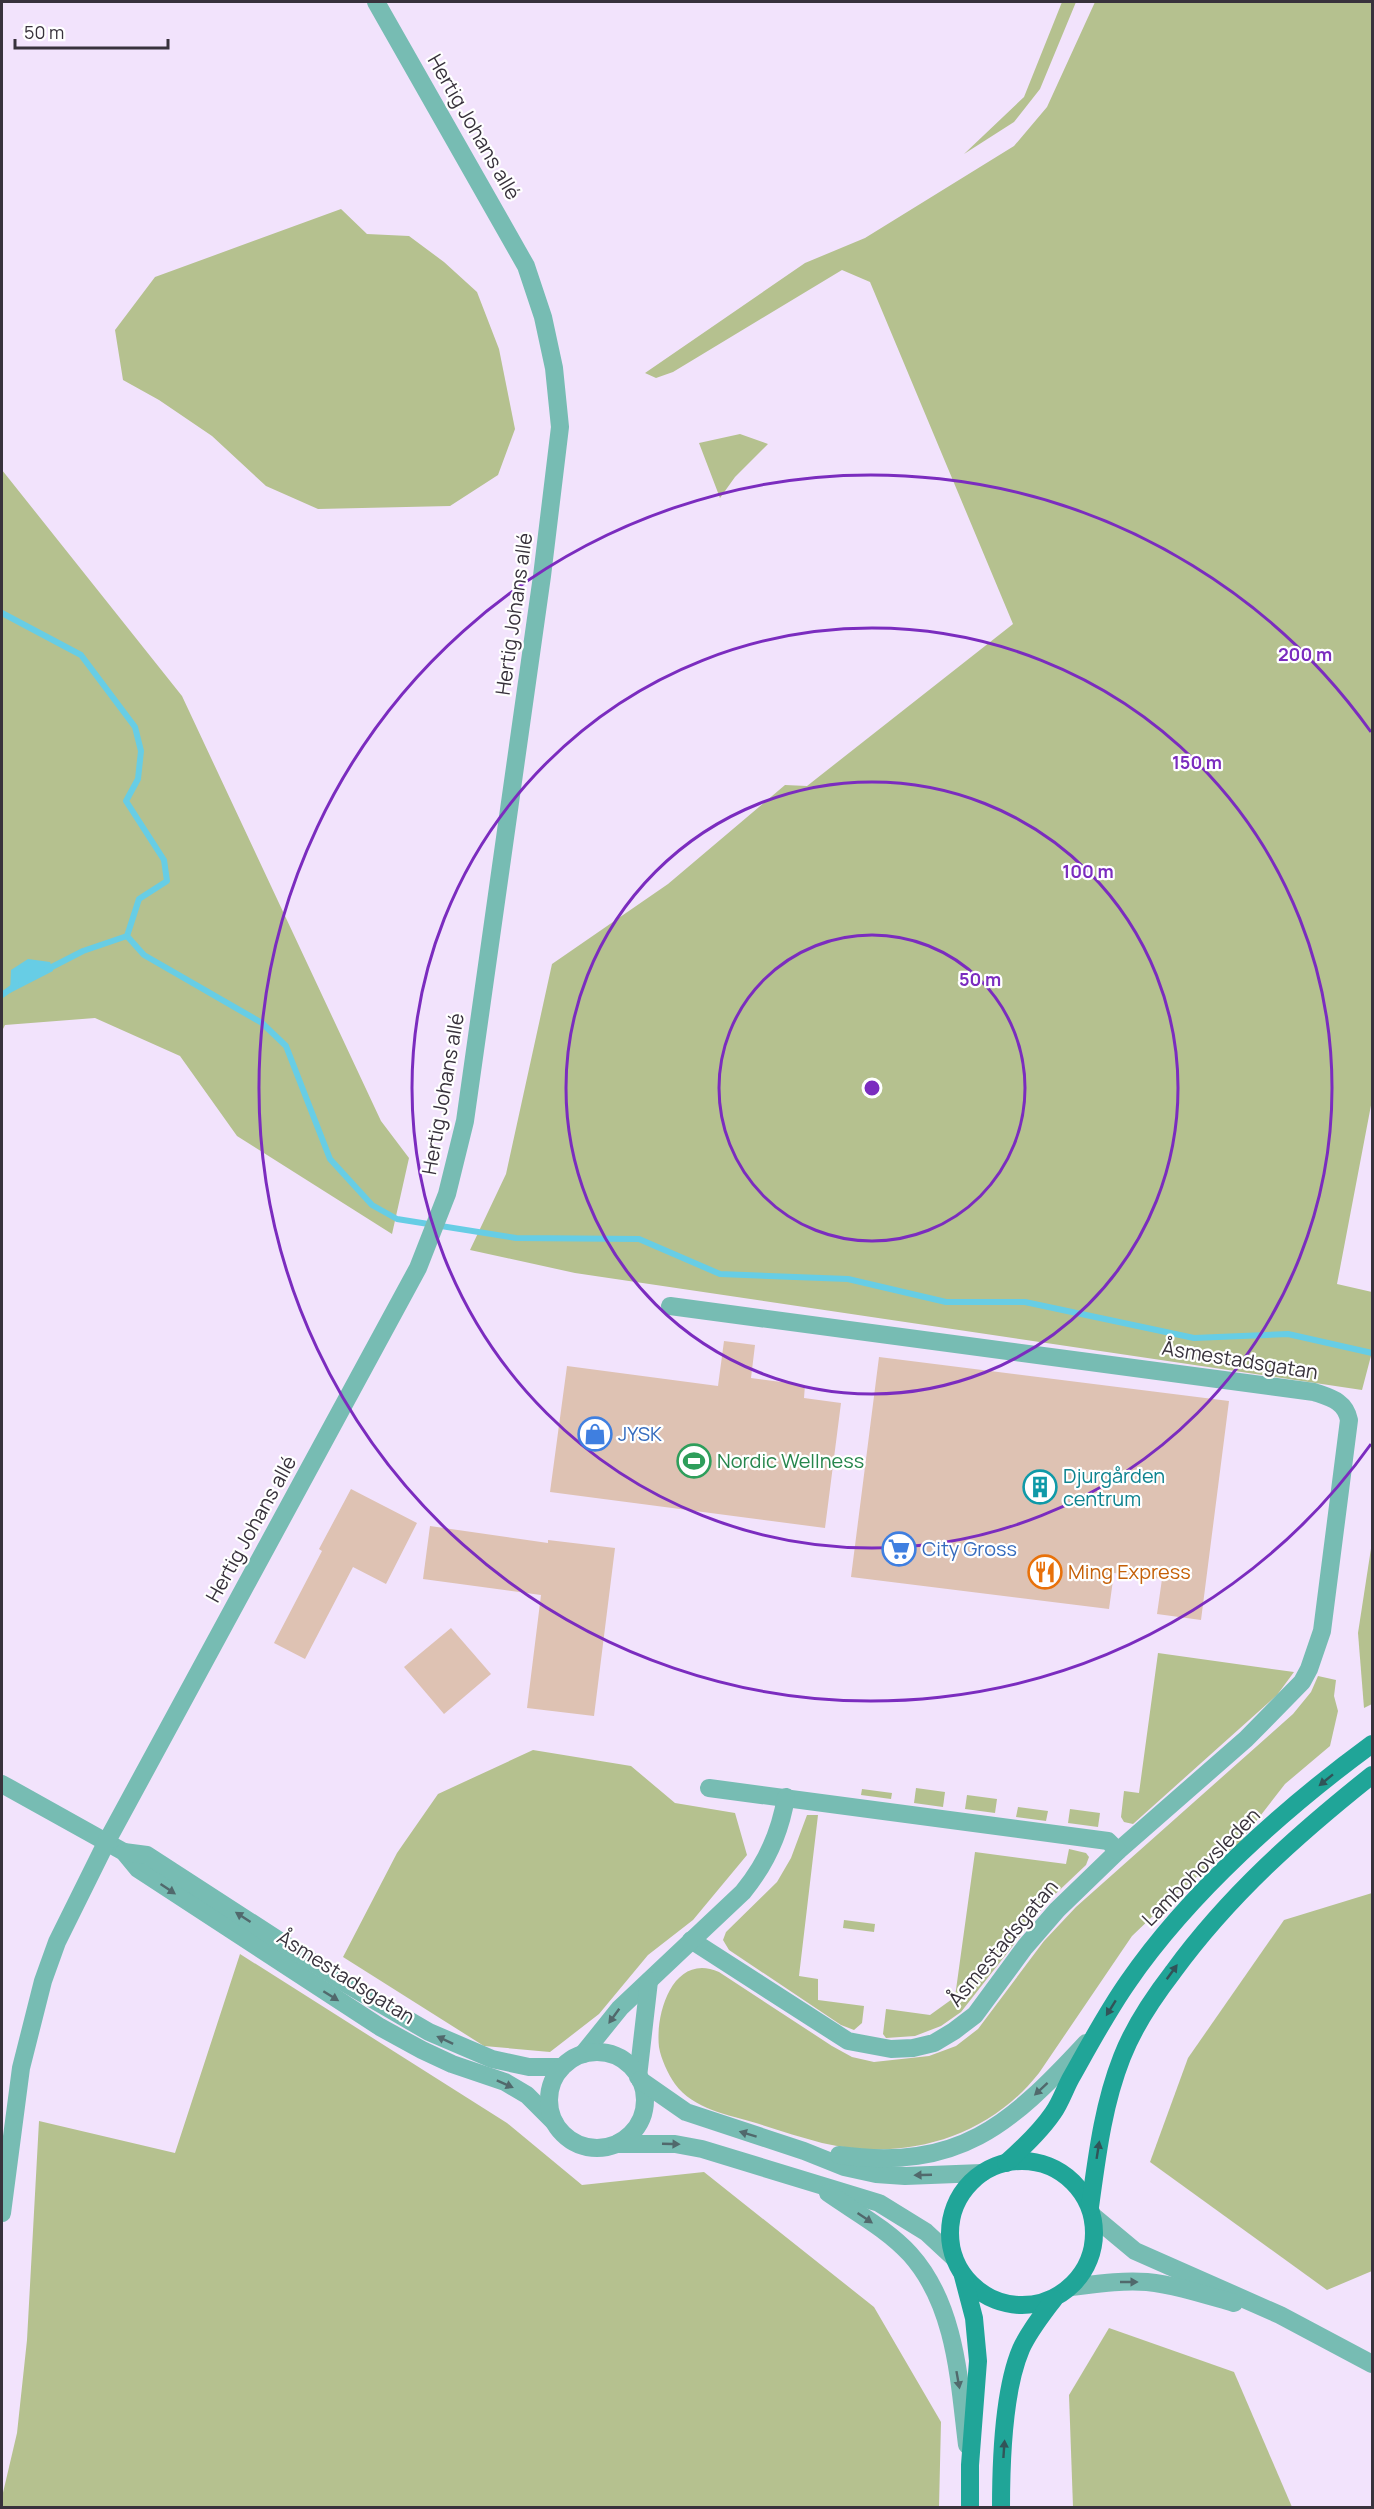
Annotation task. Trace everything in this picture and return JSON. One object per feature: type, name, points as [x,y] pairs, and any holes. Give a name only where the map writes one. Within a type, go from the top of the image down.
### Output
[{"type":"main road","name":"Lambohovsleden","points":[[1006,2163],[1034,2138],[1054,2111],[1096,2032],[1127,1982],[1161,1937],[1213,1881],[1295,1805],[1372,1744]]},
{"type":"main road","points":[[1091,2212],[1104,2112],[1122,2056],[1148,2005],[1199,1936],[1252,1878],[1313,1822],[1372,1775]]},
{"type":"main road","points":[[970,2508],[970,2465],[978,2361],[974,2318],[950,2238],[954,2209],[963,2191],[982,2173],[1006,2163],[1036,2162],[1059,2171],[1076,2185],[1091,2212],[1095,2226],[1093,2251],[1084,2271],[1071,2287],[1054,2299],[1031,2331],[1014,2366],[1008,2398],[1001,2508]]},
{"type":"main road","points":[[958,2266],[985,2295],[1002,2303],[1027,2305],[1054,2299]]},
{"type":"street","name":"Hertig Johans allé","points":[[2,2213],[21,2068],[43,1981],[57,1942],[107,1841],[424,1254],[447,1194],[468,1100],[542,576],[560,427],[554,368],[543,317],[526,266],[494,206],[376,2]]},
{"type":"street","name":"Åsmestadsgatan","points":[[670,1306],[1293,1389],[1327,1397],[1347,1410],[1349,1420],[1322,1631],[1309,1669],[1293,1694],[1267,1720],[1118,1851],[1057,1910],[1025,1947],[975,2015],[934,2043],[913,2048],[891,2049],[848,2042],[691,1940]]},
{"type":"street","name":"Åsmestadsgatan","points":[[2,1784],[107,1841],[124,1852],[138,1869],[334,1998],[422,2050],[452,2064],[505,2082],[527,2095],[554,2122]]},
{"type":"street","points":[[709,1788],[1108,1841],[1118,1851]]},
{"type":"street","points":[[786,1797],[778,1833],[757,1875],[743,1892],[620,2008],[583,2054],[562,2067],[549,2093],[554,2122],[567,2138],[586,2147],[597,2148],[617,2144],[688,2146],[879,2203],[926,2232],[958,2266]]},
{"type":"street","name":"Åsmestadsgatan","points":[[124,1852],[147,1855],[343,1982],[429,2032],[492,2059],[529,2067],[562,2067]]},
{"type":"street","points":[[617,2144],[632,2133],[642,2116],[645,2098],[639,2078],[649,1981]]},
{"type":"street","points":[[804,2151],[874,2158],[920,2156],[952,2149],[1002,2123],[1059,2073],[1096,2032]]},
{"type":"street","points":[[583,2054],[600,2052],[616,2056],[630,2066],[639,2078],[686,2112],[804,2151],[844,2167],[876,2174],[905,2176],[982,2173]]},
{"type":"street","points":[[817,2186],[873,2224],[908,2252],[922,2269],[933,2288],[943,2308],[949,2330],[970,2465]]},
{"type":"street","points":[[1091,2212],[1135,2251],[1280,2315],[1372,2364]]},
{"type":"street","points":[[1071,2287],[1114,2282],[1145,2282],[1171,2286],[1280,2315]]},
{"type":"green space","points":[[1062,2],[1076,2],[1040,89],[1014,122],[964,154],[1024,97]]},
{"type":"green space","points":[[1095,2],[1372,2],[1372,1100],[1337,1284],[1372,1292],[1372,1352],[1362,1390],[575,1273],[470,1250],[506,1174],[552,964],[668,884],[785,785],[807,786],[1013,624],[870,282],[842,270],[673,372],[656,378],[645,373],[805,263],[865,238],[1014,146],[1047,107]]},
{"type":"green space","points":[[341,209],[367,234],[409,236],[444,262],[477,292],[499,349],[515,429],[498,475],[450,506],[318,509],[266,486],[212,436],[159,400],[123,380],[115,330],[155,277]]},
{"type":"green space","points":[[740,434],[768,444],[735,477],[720,498],[699,443]]},
{"type":"green space","points":[[2,470],[182,696],[381,1121],[409,1158],[392,1234],[237,1136],[180,1056],[95,1018],[5,1025],[2,1031]]},
{"type":"green space","points":[[1372,1542],[1372,1704],[1364,1708],[1358,1633]]},
{"type":"green space","points":[[1158,1653],[1294,1672],[1277,1695],[1133,1824],[1124,1822],[1121,1817],[1124,1791],[1139,1793]]},
{"type":"green space","points":[[1318,1676],[1336,1680],[1334,1696],[1338,1711],[1330,1746],[1285,1784],[1240,1842],[1178,1892],[1132,1936],[1039,2073],[1018,2096],[995,2114],[969,2129],[941,2140],[913,2147],[852,2148],[822,2143],[712,2110],[691,2100],[672,2080],[659,2047],[660,2018],[664,2003],[679,1978],[690,1970],[703,1968],[719,1972],[852,2057],[874,2062],[929,2056],[956,2046],[978,2029],[1044,1941],[1076,1907],[1293,1714],[1311,1692]]},
{"type":"green space","points":[[533,1750],[631,1766],[675,1803],[735,1813],[747,1855],[693,1920],[648,1955],[599,2014],[550,2052],[484,2046],[343,1957],[397,1853],[438,1794]]},
{"type":"green space","points":[[916,1788],[945,1792],[943,1807],[914,1803]]},
{"type":"green space","points":[[862,1789],[892,1793],[891,1799],[861,1795]]},
{"type":"green space","points":[[967,1795],[997,1799],[995,1813],[965,1809]]},
{"type":"green space","points":[[1018,1807],[1048,1811],[1046,1821],[1016,1817]]},
{"type":"green space","points":[[1070,1809],[1100,1813],[1098,1827],[1068,1823]]},
{"type":"green space","points":[[807,1815],[818,1815],[799,1976],[818,1979],[818,2000],[864,2006],[862,2023],[854,2030],[841,2025],[729,1950],[723,1940],[726,1932],[777,1882],[791,1858]]},
{"type":"green space","points":[[1069,1849],[1086,1853],[1089,1857],[1086,1865],[1048,1901],[961,2012],[941,2026],[915,2036],[886,2038],[883,2034],[886,2009],[930,2015],[955,1997],[975,1852],[1066,1864]]},
{"type":"green space","points":[[1372,1893],[1372,2271],[1327,2290],[1150,2162],[1188,2058],[1284,1920]]},
{"type":"green space","points":[[844,1920],[875,1924],[874,1932],[843,1928]]},
{"type":"green space","points":[[240,1954],[507,2123],[582,2185],[704,2172],[874,2307],[941,2422],[939,2507],[2,2507],[2,2497],[17,2433],[27,2340],[39,2121],[175,2153]]},
{"type":"green space","points":[[1109,2328],[1234,2372],[1292,2507],[1073,2507],[1069,2395]]},
{"type":"water","points":[[28,959],[50,962],[53,971],[10,993],[11,970]]},
{"type":"building","points":[[724,1341],[755,1345],[751,1378],[805,1385],[804,1398],[841,1403],[825,1528],[550,1492],[567,1366],[718,1386]]},
{"type":"building","name":"Djurgården centrum","points":[[879,1357],[1229,1401],[1201,1620],[1157,1614],[1162,1579],[1114,1573],[1109,1609],[851,1577]]},
{"type":"building","points":[[351,1489],[417,1523],[386,1584],[353,1567],[305,1659],[274,1643]]},
{"type":"building","points":[[430,1526],[548,1543],[548,1540],[615,1548],[594,1716],[527,1708],[541,1595],[423,1579]]},
{"type":"building","points":[[451,1628],[491,1674],[444,1714],[404,1667]]},
{"type":"waterway","points":[[2,613],[81,655],[135,727],[141,751],[138,779],[126,801],[164,860],[167,881],[139,899],[127,936],[144,955],[262,1023],[286,1046],[330,1159],[372,1205],[397,1219],[516,1238],[639,1239],[720,1274],[848,1279],[946,1302],[1025,1302],[1194,1338],[1288,1334],[1372,1353]]},
{"type":"waterway","points":[[46,970],[83,951],[127,936]]},
{"type":"waterway","points":[[2,995],[16,985]]},
{"type":"place","name":"JYSK","points":[[595,1434]]},
{"type":"place","name":"Nordic Wellness","points":[[694,1461]]},
{"type":"place","name":"Djurgården centrum","points":[[1040,1487]]},
{"type":"place","name":"City Gross","points":[[899,1549]]},
{"type":"place","name":"Ming Express","points":[[1045,1572]]}]
